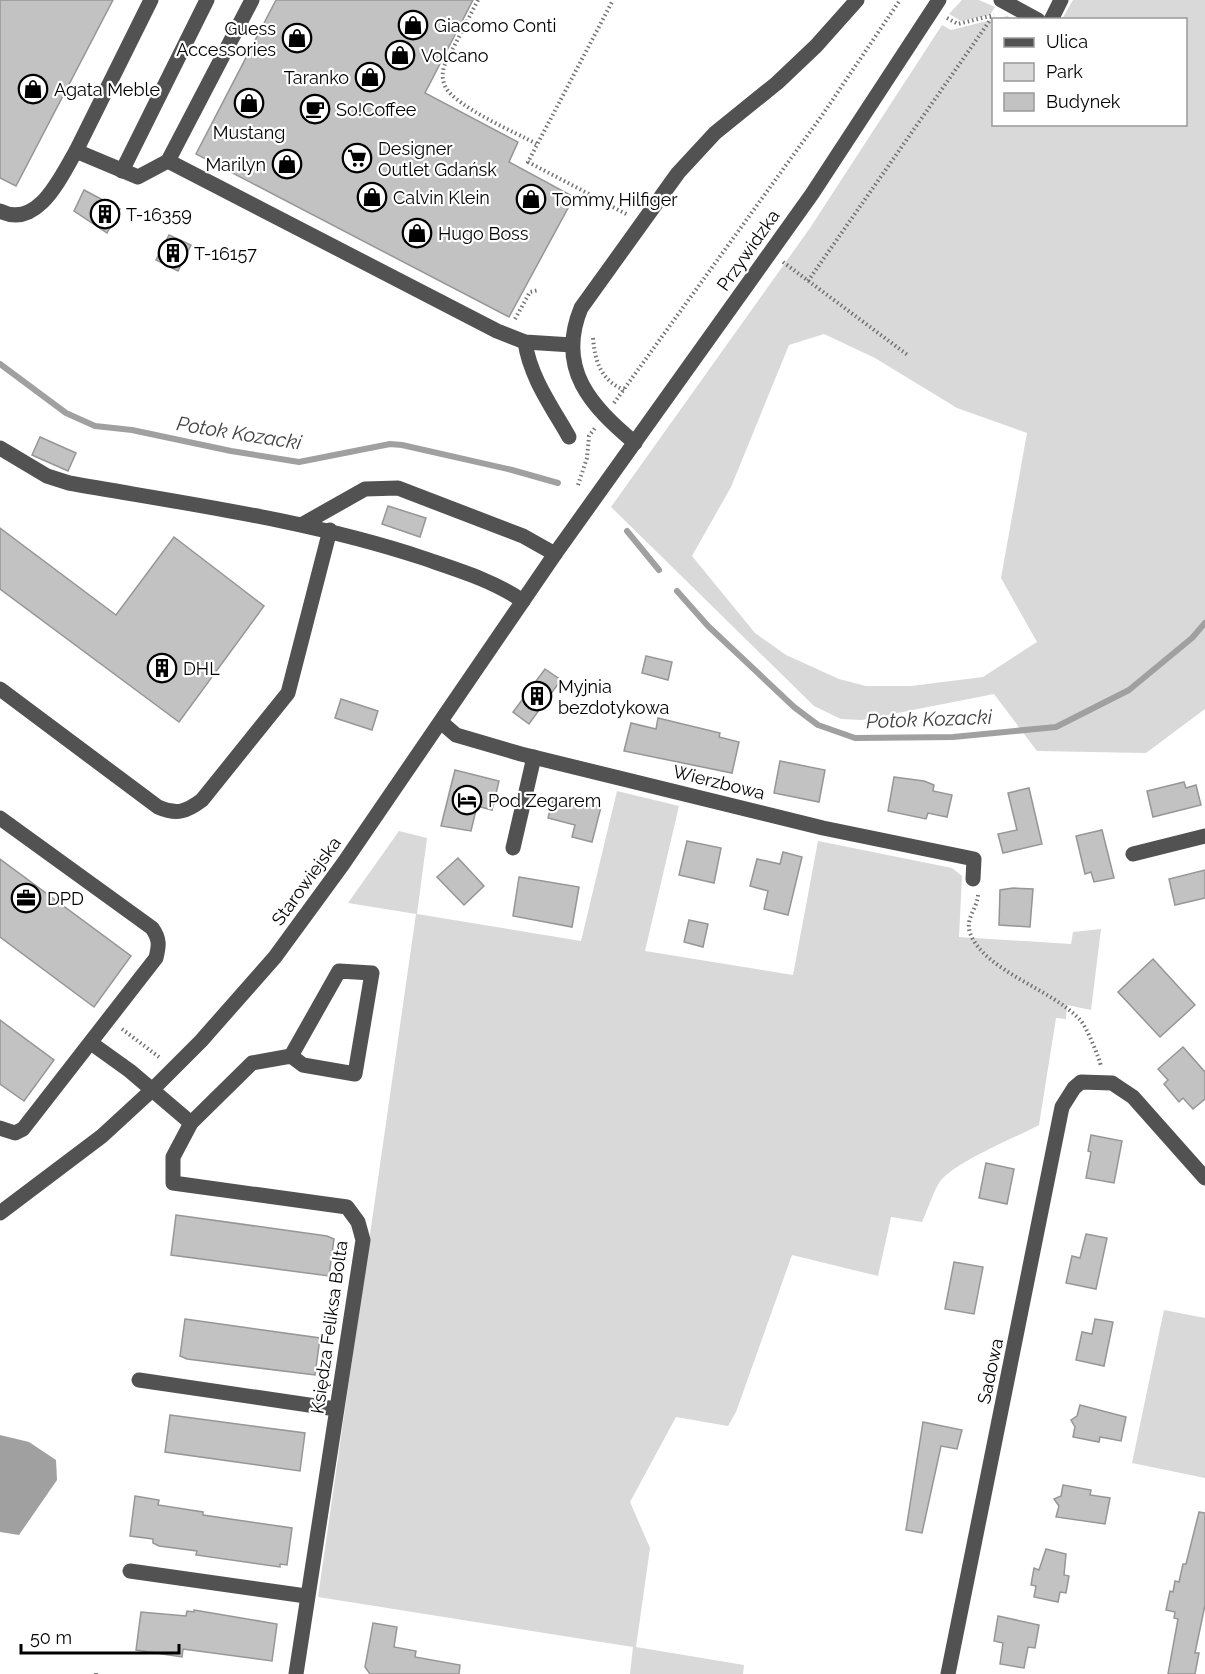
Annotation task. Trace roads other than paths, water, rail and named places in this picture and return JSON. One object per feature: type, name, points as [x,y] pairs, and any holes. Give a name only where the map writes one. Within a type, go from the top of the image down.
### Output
[{"type":"street","points":[[0,210],[8,214],[32,210],[51,195],[151,0]]},
{"type":"street","points":[[122,171],[207,0]]},
{"type":"street","points":[[76,150],[138,177],[168,161],[252,0]]},
{"type":"street","points":[[635,443],[604,417],[589,398],[576,372],[572,329],[581,308],[678,173],[715,133],[777,83],[816,46],[857,0]]},
{"type":"street","name":"Przywidzka","points":[[581,518],[855,131],[939,0]]},
{"type":"street","points":[[1002,0],[1034,18]]},
{"type":"street","points":[[1052,18],[1061,0]]},
{"type":"street","points":[[168,161],[443,304],[525,342],[572,345]]},
{"type":"street","points":[[525,342],[528,359],[537,379],[569,437]]},
{"type":"street","points":[[0,448],[47,476],[69,483],[330,530],[466,572],[500,585],[524,601]]},
{"type":"street","points":[[303,524],[365,489],[381,486],[398,488],[523,536],[555,554]]},
{"type":"street","name":"Starowiejska","points":[[0,1213],[102,1136],[152,1090],[201,1041],[275,957],[441,722],[581,518]]},
{"type":"street","points":[[0,689],[158,807],[174,814],[189,810],[202,800],[288,693],[330,530]]},
{"type":"street","name":"Wierzbowa","points":[[441,722],[456,735],[534,757],[823,828],[974,859],[974,879]]},
{"type":"street","points":[[513,848],[534,757]]},
{"type":"street","points":[[0,818],[152,928],[158,937],[156,958],[23,1129],[15,1133],[0,1128]]},
{"type":"street","points":[[1133,854],[1205,836]]},
{"type":"street","points":[[91,1043],[191,1123],[252,1063],[291,1056],[303,1065],[355,1074],[372,973],[339,971],[291,1056]]},
{"type":"street","name":"Sadowa","points":[[948,1674],[1062,1107],[1074,1088],[1081,1082],[1112,1083],[1133,1097],[1205,1178]]},
{"type":"street","name":"Księdza Feliksa Bolta","points":[[191,1123],[173,1157],[173,1183],[347,1207],[358,1222],[363,1240],[306,1596],[296,1674]]},
{"type":"street","points":[[139,1380],[336,1409]]},
{"type":"street","points":[[130,1571],[306,1596]]},
{"type":"waterway","name":"Potok Kozacki","points":[[0,364],[66,413],[95,426],[132,430],[231,451],[299,462],[390,444],[402,445],[558,483]]},
{"type":"waterway","name":"Potok Kozacki","points":[[627,531],[659,570]]},
{"type":"waterway","name":"Potok Kozacki","points":[[677,591],[708,626],[794,707],[818,725],[855,738],[953,737],[1056,727],[1129,690],[1192,638],[1205,623]]},
{"type":"place","name":"Giacomo Conti","points":[[413,25]]},
{"type":"place","name":"Guess Accessories","points":[[297,38]]},
{"type":"place","name":"Volcano","points":[[400,55]]},
{"type":"place","name":"Taranko","points":[[370,77]]},
{"type":"place","name":"Agata Meble","points":[[33,89]]},
{"type":"place","name":"Mustang","points":[[249,103]]},
{"type":"place","name":"So!Coffee","points":[[315,109]]},
{"type":"place","name":"Designer Outlet Gdańsk","points":[[357,158]]},
{"type":"place","name":"Marilyn","points":[[287,164]]},
{"type":"place","name":"Calvin Klein","points":[[372,197]]},
{"type":"place","name":"Tommy Hilfiger","points":[[531,199]]},
{"type":"place","name":"T-16359","points":[[105,214]]},
{"type":"place","name":"Hugo Boss","points":[[417,233]]},
{"type":"place","name":"T-16157","points":[[173,253]]},
{"type":"place","name":"DHL","points":[[162,668]]},
{"type":"place","name":"Myjnia bezdotykowa","points":[[537,696]]},
{"type":"place","name":"Pod Zegarem","points":[[467,800]]},
{"type":"place","name":"DPD","points":[[26,898]]}]
